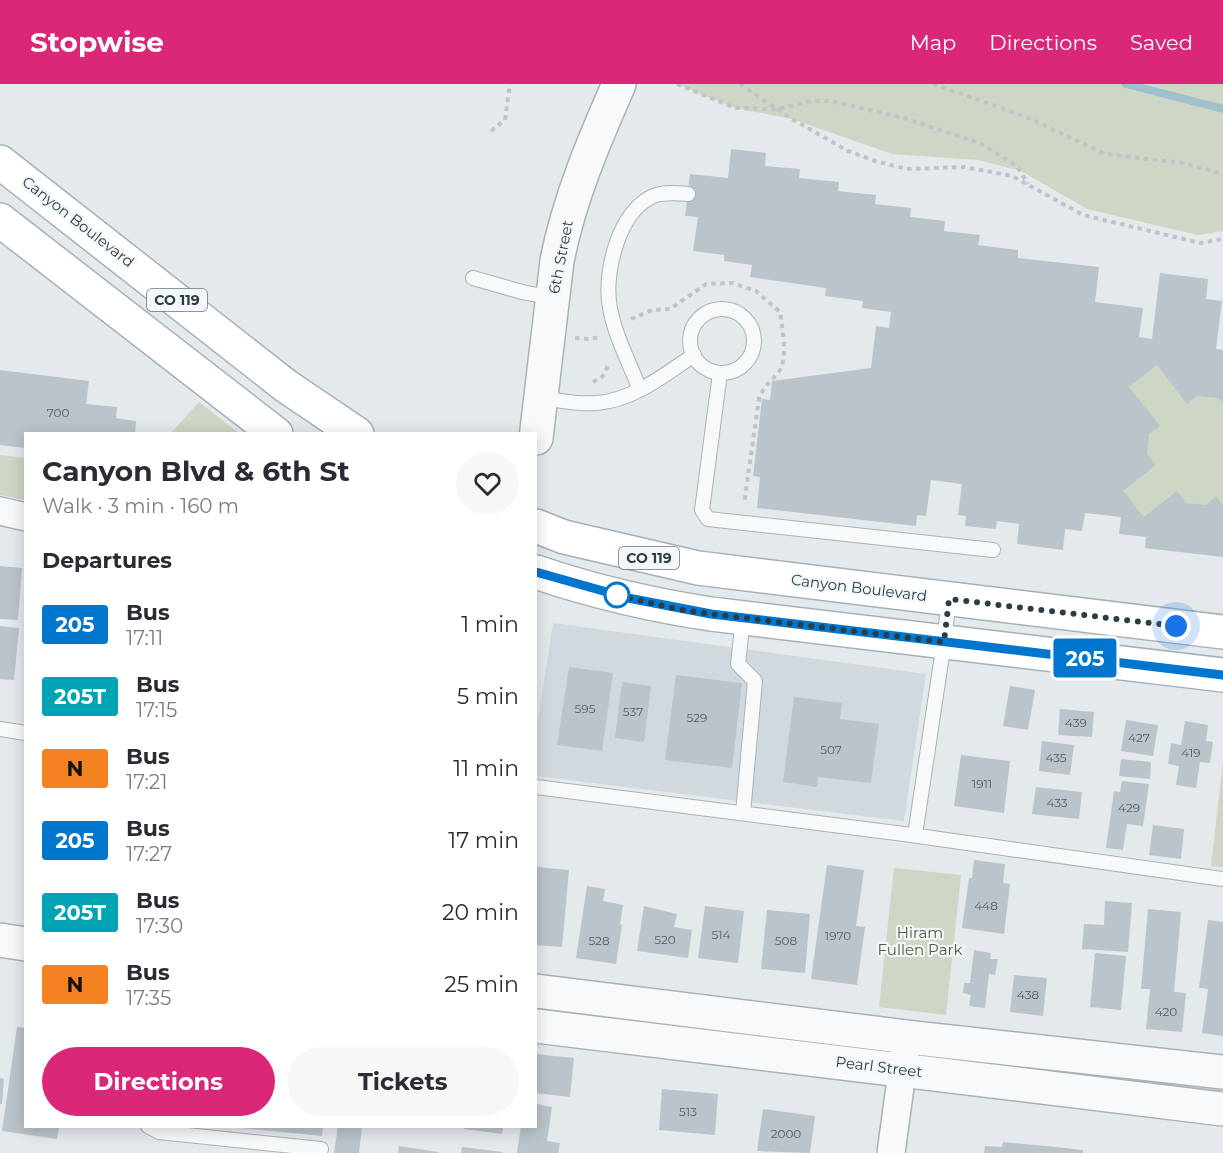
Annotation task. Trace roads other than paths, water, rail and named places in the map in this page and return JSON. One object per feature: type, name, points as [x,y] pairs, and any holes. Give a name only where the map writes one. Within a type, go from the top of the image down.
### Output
[{"type":"main road","name":"Canyon Boulevard","points":[[0,162],[286,386],[354,432]]},
{"type":"main road","name":"CO 119","points":[[0,220],[273,432]]},
{"type":"main road","name":"Canyon Boulevard","points":[[537,526],[564,537],[698,568],[1223,632]]},
{"type":"main road","points":[[537,572],[561,581],[676,609],[1223,675]]},
{"type":"street","name":"6th Street","points":[[537,432],[552,298],[561,243],[570,210],[598,131],[619,84]]},
{"type":"street","points":[[0,511],[24,517]]},
{"type":"street","points":[[0,940],[24,944]]},
{"type":"street","points":[[537,991],[907,1037],[1223,1072]]},
{"type":"street","name":"Pearl Street","points":[[537,1026],[1223,1109]]},
{"type":"street","points":[[891,1153],[907,1037]]},
{"type":"lane","points":[[640,390],[610,310],[608,291],[610,269],[623,228],[638,206],[656,195],[688,194]]},
{"type":"lane","points":[[473,278],[552,298]]},
{"type":"lane","points":[[725,309],[742,316],[753,330],[753,351],[742,366],[733,371],[720,373],[707,369],[693,355],[691,336],[698,320],[707,313],[725,309]]},
{"type":"lane","points":[[540,398],[579,403],[597,403],[618,399],[640,390],[693,355]]},
{"type":"lane","points":[[720,373],[702,510],[708,519],[993,550]]},
{"type":"lane","points":[[915,835],[949,599]]},
{"type":"lane","points":[[743,618],[738,664],[755,681],[743,813]]},
{"type":"lane","points":[[0,729],[24,733]]},
{"type":"lane","points":[[537,787],[915,835],[1223,879]]},
{"type":"lane","points":[[152,1128],[159,1132],[321,1149]]},
{"type":"waterway","points":[[1126,84],[1223,109]]},
{"type":"park label","name":"Hiram Fullen Park","points":[[920,942]]}]
